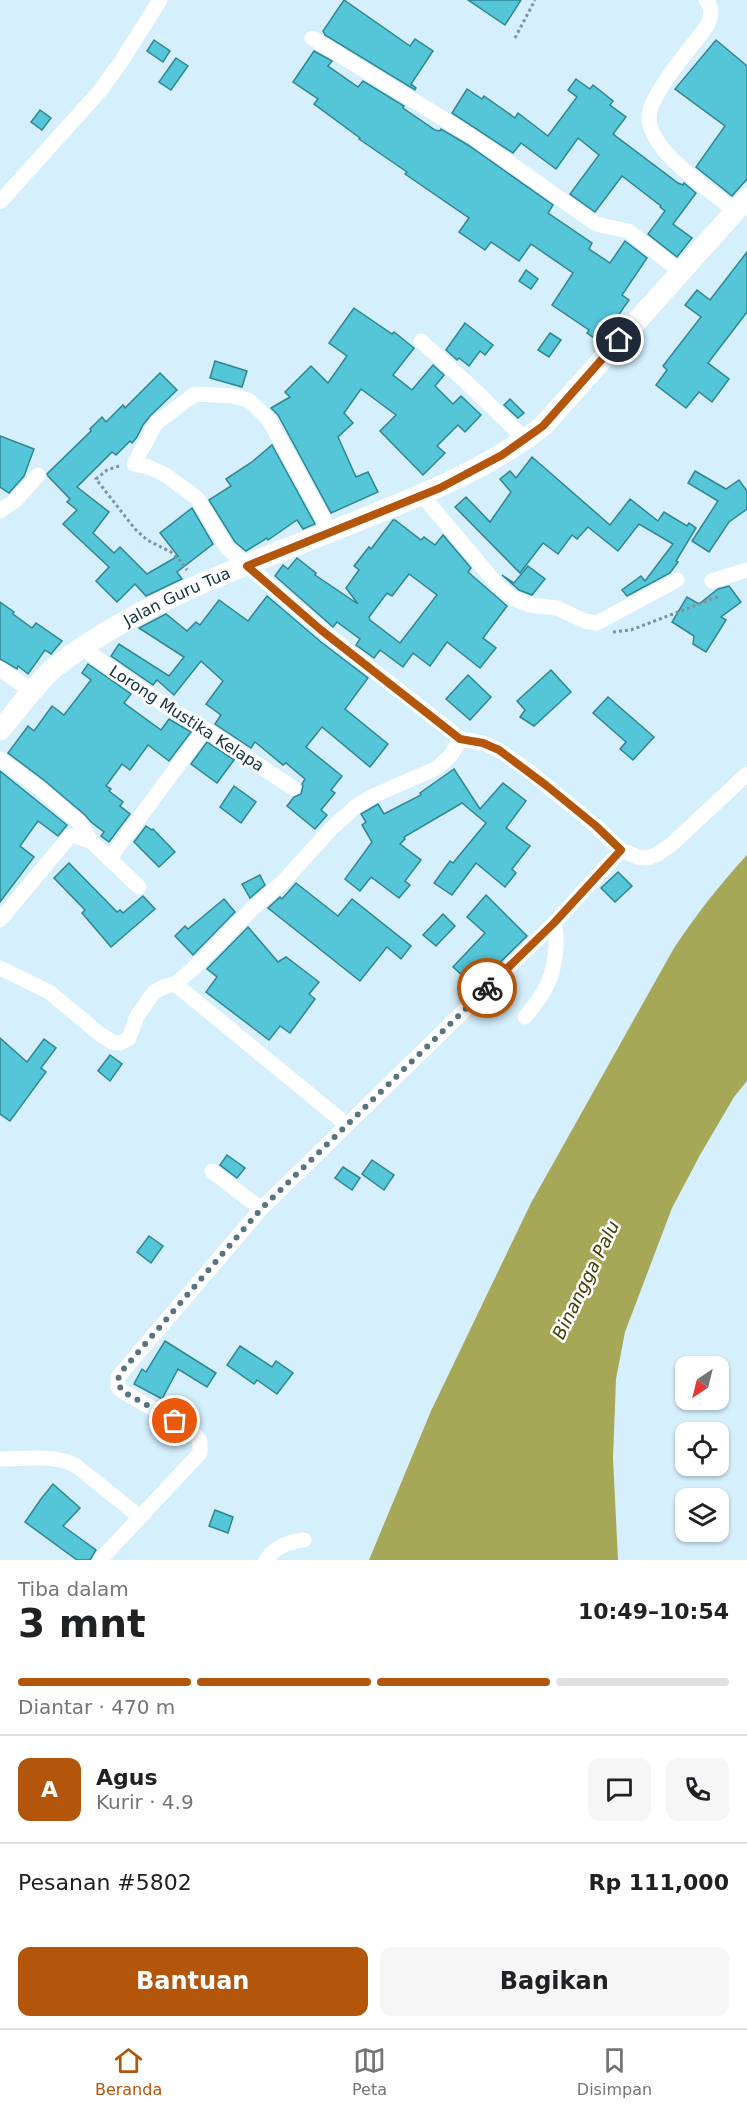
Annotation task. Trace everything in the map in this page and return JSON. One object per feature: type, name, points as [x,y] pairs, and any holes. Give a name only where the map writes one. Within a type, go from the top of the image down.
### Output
[{"type":"main road","name":"Jalan Guru Tua","points":[[0,730],[52,670],[119,623],[198,586],[440,488],[525,440],[543,426],[741,205]]},
{"type":"street","points":[[0,202],[99,92],[160,0]]},
{"type":"street","points":[[706,0],[712,15],[708,24],[659,92],[651,108],[649,120],[651,130],[659,145],[682,167],[741,205]]},
{"type":"street","points":[[312,38],[473,137],[596,224],[628,231],[680,271]]},
{"type":"street","points":[[421,341],[466,381],[525,440]]},
{"type":"street","points":[[331,532],[269,420],[250,401],[234,396],[195,394],[156,423],[134,464],[164,474],[197,498],[227,548],[321,630],[460,739],[483,743],[499,750],[596,826],[621,850],[648,858],[658,854],[672,844],[747,774]]},
{"type":"street","points":[[0,512],[16,500],[38,475]]},
{"type":"street","points":[[422,495],[501,589],[515,599],[530,605],[557,608],[585,621],[597,623],[677,580]]},
{"type":"street","points":[[712,581],[747,570]]},
{"type":"street","name":"Lorong Mustika Kelapa","points":[[82,648],[169,708],[205,729],[293,788]]},
{"type":"street","points":[[0,669],[33,692]]},
{"type":"street","points":[[109,858],[205,729]]},
{"type":"street","points":[[0,968],[49,992],[101,1035],[114,1043],[120,1043],[129,1038],[137,1016],[154,992],[175,984],[254,907],[285,881],[330,830],[355,807],[437,768],[451,755],[460,739]]},
{"type":"street","points":[[0,759],[79,822],[92,842],[139,887]]},
{"type":"street","points":[[0,920],[70,836],[92,842]]},
{"type":"street","points":[[100,1560],[201,1453],[200,1441],[192,1431],[122,1391],[118,1387],[118,1377],[261,1209],[554,923],[621,850]]},
{"type":"street","points":[[525,1017],[545,989],[554,965],[556,931],[554,923]]},
{"type":"street","points":[[175,984],[347,1125]]},
{"type":"street","points":[[212,1171],[261,1209]]},
{"type":"street","points":[[0,1459],[65,1460],[75,1465],[140,1517]]},
{"type":"street","points":[[266,1560],[271,1552],[285,1543],[304,1540]]},
{"type":"path","points":[[515,38],[535,0]]},
{"type":"path","points":[[134,464],[107,470],[96,479],[135,529],[147,540],[162,546],[179,559],[198,586]]},
{"type":"path","points":[[597,623],[610,633],[631,630],[726,594]]},
{"type":"water","name":"Binangga Palu","points":[[747,855],[747,1081],[734,1097],[672,1208],[625,1332],[616,1379],[613,1458],[618,1560],[369,1560],[431,1411],[531,1203],[674,948],[727,877]]},
{"type":"building","points":[[344,0],[410,46],[415,39],[433,51],[411,84],[416,88],[415,90],[325,35],[323,31]]},
{"type":"building","points":[[468,0],[521,0],[505,25]]},
{"type":"building","points":[[154,40],[170,51],[163,62],[147,51]]},
{"type":"building","points":[[716,40],[747,66],[747,179],[732,196],[696,167],[725,126],[675,89]]},
{"type":"building","points":[[314,51],[332,61],[328,66],[358,87],[363,81],[404,106],[403,108],[435,130],[440,131],[441,129],[468,145],[553,205],[548,213],[592,243],[589,249],[610,263],[625,241],[647,258],[622,295],[629,300],[600,342],[587,333],[589,330],[552,305],[573,273],[531,244],[519,261],[491,242],[485,250],[459,232],[469,218],[405,174],[407,172],[314,104],[318,99],[293,82]]},
{"type":"building","points":[[176,58],[188,66],[171,90],[159,82]]},
{"type":"building","points":[[576,79],[590,89],[593,85],[613,101],[610,105],[626,117],[613,134],[678,183],[683,185],[684,183],[696,193],[673,224],[692,238],[677,257],[648,234],[665,211],[622,176],[595,212],[570,194],[599,155],[578,138],[556,169],[521,143],[513,153],[452,113],[467,89],[482,99],[484,96],[515,118],[518,113],[548,136],[577,97],[568,90]]},
{"type":"building","points":[[40,110],[51,118],[42,130],[31,122]]},
{"type":"building","points":[[747,252],[747,312],[708,363],[729,379],[712,402],[699,392],[686,408],[656,385],[667,370],[663,366],[701,317],[685,305],[697,290],[710,300]]},
{"type":"building","points":[[526,270],[538,279],[531,289],[519,281]]},
{"type":"building","points":[[354,308],[392,334],[394,332],[414,348],[393,375],[412,390],[433,365],[444,375],[435,386],[453,404],[461,396],[481,415],[465,432],[458,425],[437,446],[445,453],[423,475],[380,431],[396,415],[361,389],[344,413],[353,423],[338,437],[356,477],[368,472],[378,492],[331,513],[278,415],[271,408],[290,397],[285,392],[311,366],[328,383],[347,356],[329,343]]},
{"type":"building","points":[[465,323],[493,345],[485,355],[480,351],[469,366],[459,358],[457,360],[446,350]]},
{"type":"building","points":[[550,333],[561,340],[549,357],[538,350]]},
{"type":"building","points":[[215,361],[247,371],[242,387],[210,378]]},
{"type":"building","points":[[160,373],[177,390],[150,416],[132,443],[130,441],[116,455],[112,452],[77,487],[109,512],[93,533],[114,553],[120,547],[147,574],[178,556],[160,533],[192,508],[213,544],[177,572],[182,579],[146,596],[135,584],[117,602],[96,581],[109,567],[63,524],[77,510],[67,502],[70,499],[47,474],[91,431],[90,429],[102,417],[106,422],[123,405],[125,408]]},
{"type":"building","points":[[510,399],[524,413],[518,418],[504,405]]},
{"type":"building","points":[[0,436],[34,449],[24,476],[9,493],[0,487]]},
{"type":"building","points":[[272,445],[315,524],[303,529],[297,520],[268,540],[267,538],[246,551],[235,542],[209,500],[231,486],[226,479]]},
{"type":"building","points":[[532,457],[610,525],[630,499],[658,521],[664,512],[687,526],[689,523],[696,528],[670,573],[627,596],[622,590],[641,576],[645,581],[673,544],[639,524],[618,551],[588,527],[577,539],[572,535],[558,554],[543,543],[520,573],[455,507],[466,497],[490,522],[511,492],[500,479],[510,471],[516,478]]},
{"type":"building","points":[[695,471],[726,489],[739,480],[747,491],[747,509],[729,522],[709,552],[692,541],[718,501],[688,483]]},
{"type":"building","points":[[393,520],[421,540],[424,537],[435,545],[443,535],[471,568],[468,572],[507,606],[483,638],[496,648],[480,668],[447,642],[430,666],[413,653],[403,667],[380,650],[374,658],[356,645],[360,639],[337,622],[333,627],[275,576],[283,565],[288,569],[297,558],[316,573],[315,575],[358,604],[346,588],[359,570],[354,566],[369,547],[371,549]],"holes":[[[409,574],[437,595],[400,643],[370,620],[369,617],[387,593],[392,596]]]},
{"type":"building","points":[[528,566],[545,579],[532,595],[519,590],[502,575],[514,583]]},
{"type":"building","points":[[729,586],[741,602],[721,617],[726,620],[706,652],[693,644],[694,636],[672,622],[687,597],[699,604],[718,589]]},
{"type":"building","points":[[267,596],[368,678],[345,709],[388,744],[370,767],[322,727],[306,747],[342,776],[331,790],[335,793],[321,810],[327,815],[315,829],[287,806],[294,797],[301,794],[305,779],[286,763],[283,765],[255,742],[251,748],[215,724],[221,715],[206,704],[223,681],[201,661],[174,695],[157,680],[153,685],[111,656],[119,644],[169,676],[184,657],[139,628],[166,614],[187,631],[196,622],[200,625],[219,600],[248,621]]},
{"type":"building","points":[[0,602],[32,628],[36,623],[62,641],[51,654],[45,650],[28,674],[18,666],[17,669],[0,659]]},
{"type":"building","points":[[88,664],[131,694],[124,703],[161,730],[169,719],[191,732],[169,761],[148,745],[130,770],[122,764],[106,786],[123,802],[120,806],[130,814],[109,842],[101,836],[104,832],[85,815],[8,753],[28,726],[34,731],[52,706],[64,715],[91,680],[82,673]]},
{"type":"building","points":[[551,670],[571,692],[534,726],[520,717],[525,710],[517,701]]},
{"type":"building","points":[[468,675],[491,697],[470,720],[446,699]]},
{"type":"building","points":[[608,697],[654,737],[633,760],[620,749],[626,742],[593,713]]},
{"type":"building","points":[[207,742],[234,760],[217,783],[191,764]]},
{"type":"building","points":[[454,769],[480,809],[503,783],[526,801],[506,828],[530,846],[512,869],[516,873],[505,887],[476,863],[452,895],[434,883],[450,861],[453,863],[486,823],[462,803],[404,837],[405,839],[400,844],[421,860],[405,881],[410,885],[399,898],[371,877],[360,891],[345,879],[372,842],[362,825],[366,822],[361,814],[378,804],[384,814],[421,795],[420,793]]},
{"type":"building","points":[[0,771],[67,825],[58,836],[38,821],[20,846],[34,857],[0,902]]},
{"type":"building","points":[[234,786],[256,802],[241,823],[220,807]]},
{"type":"building","points":[[146,826],[153,829],[175,852],[159,867],[134,842]]},
{"type":"building","points":[[69,863],[117,912],[120,910],[123,913],[143,896],[155,909],[111,947],[82,913],[85,910],[54,878]]},
{"type":"building","points":[[618,872],[632,886],[615,902],[601,888]]},
{"type":"building","points":[[260,875],[265,885],[250,898],[242,884]]},
{"type":"building","points":[[296,883],[338,916],[352,899],[411,946],[401,959],[387,947],[360,981],[268,908],[280,897],[282,899]]},
{"type":"building","points":[[486,895],[527,936],[478,984],[469,974],[465,978],[453,967],[485,933],[467,917]]},
{"type":"building","points":[[224,899],[235,912],[193,955],[175,936],[185,926],[188,929]]},
{"type":"building","points":[[443,914],[455,926],[436,946],[423,935]]},
{"type":"building","points":[[248,927],[278,962],[286,957],[319,982],[309,994],[315,999],[290,1033],[280,1026],[269,1040],[206,992],[217,977],[207,969]]},
{"type":"building","points":[[0,1038],[27,1062],[44,1039],[56,1048],[41,1068],[46,1072],[10,1121],[0,1114]]},
{"type":"building","points":[[110,1055],[122,1064],[110,1081],[98,1071]]},
{"type":"building","points":[[227,1155],[245,1168],[237,1178],[220,1165]]},
{"type":"building","points":[[372,1160],[394,1175],[384,1190],[362,1174]]},
{"type":"building","points":[[343,1167],[360,1178],[352,1190],[335,1178]]},
{"type":"building","points":[[149,1236],[163,1246],[151,1263],[137,1252]]},
{"type":"building","points":[[165,1341],[216,1373],[207,1387],[178,1369],[162,1399],[134,1384],[142,1369],[146,1372]]},
{"type":"building","points":[[240,1346],[272,1367],[276,1361],[293,1373],[277,1394],[257,1380],[254,1384],[227,1365]]},
{"type":"building","points":[[53,1484],[80,1508],[63,1526],[96,1550],[90,1560],[77,1560],[25,1522]]},
{"type":"building","points":[[215,1510],[233,1517],[228,1533],[209,1526]]},
{"type":"way so far","points":[[175,1421],[122,1391],[117,1381],[122,1371],[261,1209],[487,988]]},
{"type":"route","points":[[487,988],[554,923],[621,850],[596,826],[530,772],[499,750],[483,743],[460,739],[321,630],[247,566],[440,488],[502,455],[543,426],[619,340]]}]
